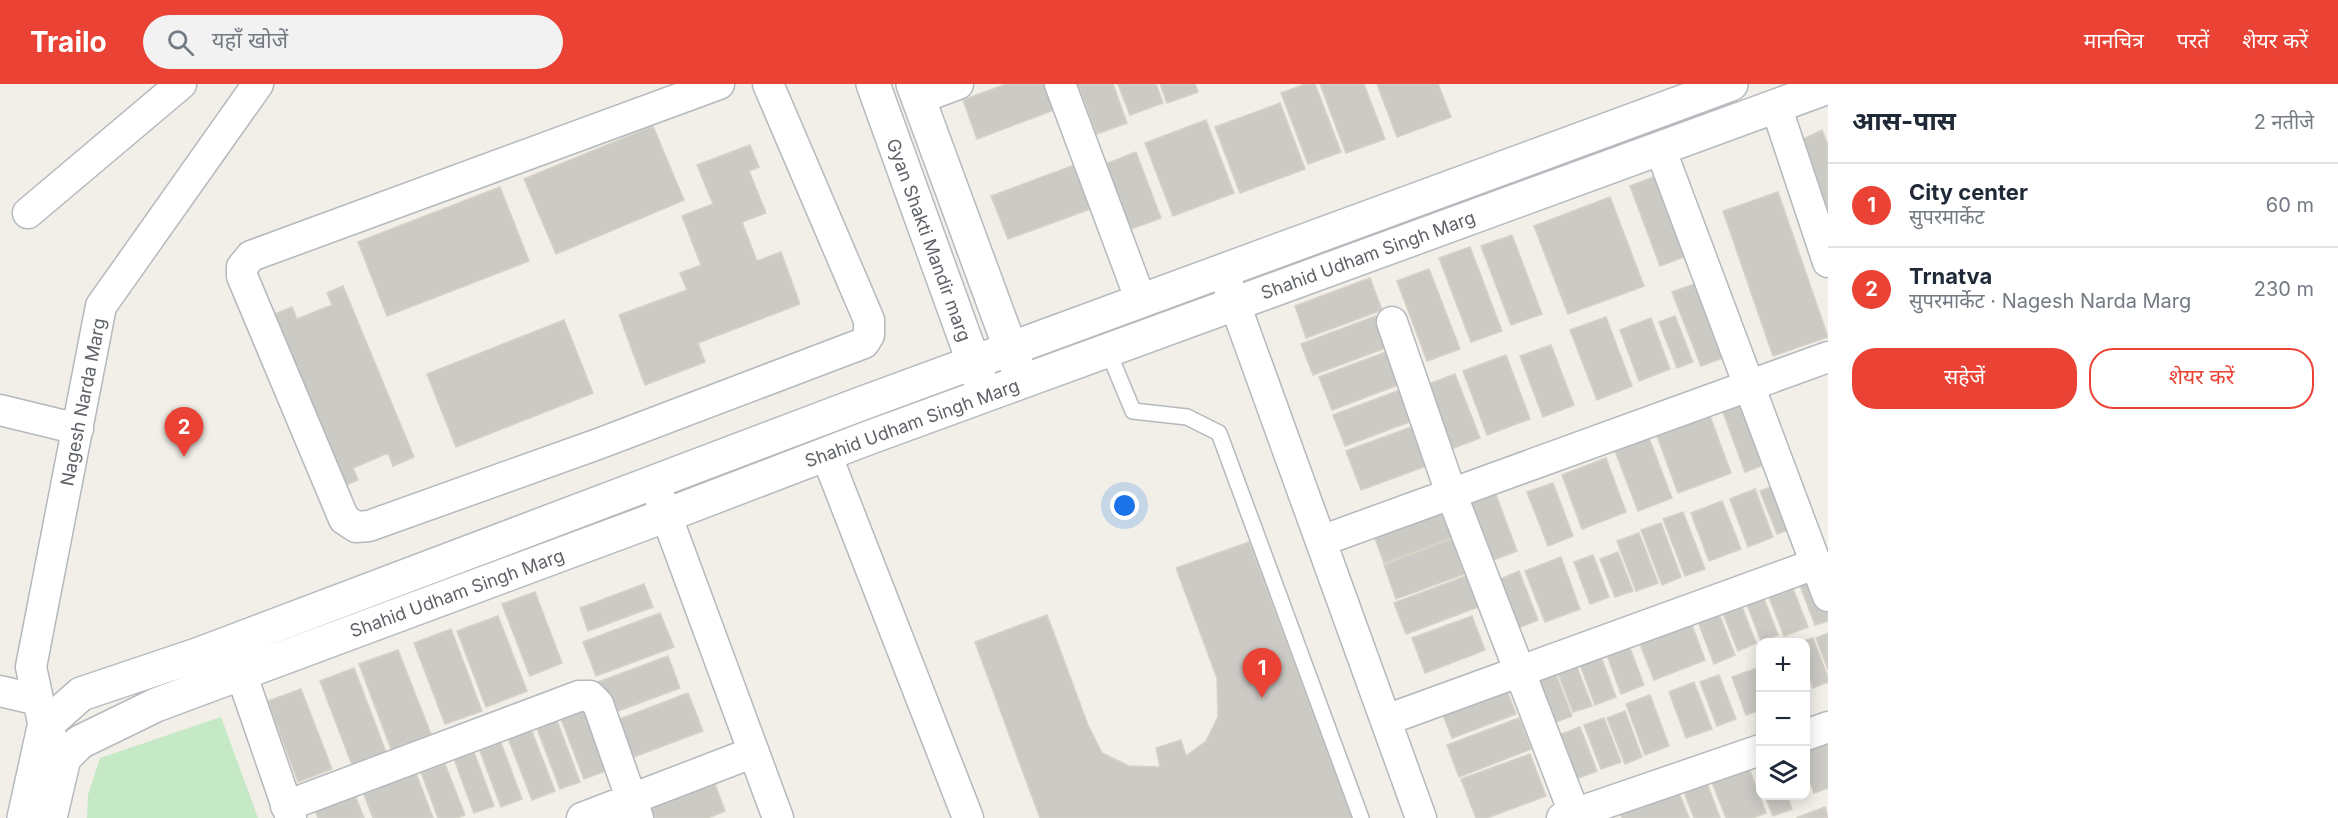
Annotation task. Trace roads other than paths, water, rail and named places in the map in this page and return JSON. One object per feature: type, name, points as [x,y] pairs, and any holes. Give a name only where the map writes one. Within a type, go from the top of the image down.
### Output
[{"type":"street","points":[[28,213],[181,84]]},
{"type":"street","name":"Nagesh Narda Marg","points":[[64,758],[41,713],[31,667],[101,306],[258,84]]},
{"type":"street","points":[[719,84],[251,256],[242,267],[242,276],[345,519],[356,527],[369,526],[598,444],[864,343],[869,335],[868,320],[768,84]]},
{"type":"street","name":"Gyan Shakti Mandir marg","points":[[873,84],[985,396]]},
{"type":"street","points":[[958,84],[916,92],[1023,382]]},
{"type":"street","points":[[1060,84],[1141,301]]},
{"type":"street","name":"Shahid Udham Singh Marg","points":[[41,713],[81,694],[196,655],[654,482],[1731,84]]},
{"type":"street","name":"Shahid Udham Singh Marg","points":[[64,758],[80,742],[146,710],[826,454],[1828,87]]},
{"type":"street","points":[[1776,106],[1828,262]]},
{"type":"street","points":[[1660,148],[1828,596]]},
{"type":"street","points":[[1223,271],[1421,818]]},
{"type":"street","points":[[1392,322],[1451,494],[1571,816],[1756,752]]},
{"type":"street","points":[[1321,541],[1828,357]]},
{"type":"street","points":[[0,410],[78,429]]},
{"type":"street","points":[[826,454],[968,818]]},
{"type":"street","points":[[654,482],[778,818]]},
{"type":"street","points":[[1386,720],[1815,564]]},
{"type":"street","points":[[241,674],[288,812],[579,696],[590,696],[598,704],[634,809]]},
{"type":"street","points":[[0,692],[41,713],[24,818]]},
{"type":"street","points":[[1810,734],[1828,727]]},
{"type":"street","points":[[582,818],[634,809],[754,752]]},
{"type":"street","points":[[50,818],[64,758]]},
{"type":"lane","points":[[1108,351],[1133,411],[1187,417],[1218,433],[1361,818]]},
{"type":"place","name":"Trnatva","points":[[184,457]]},
{"type":"place","name":"City center","points":[[1262,698]]}]
